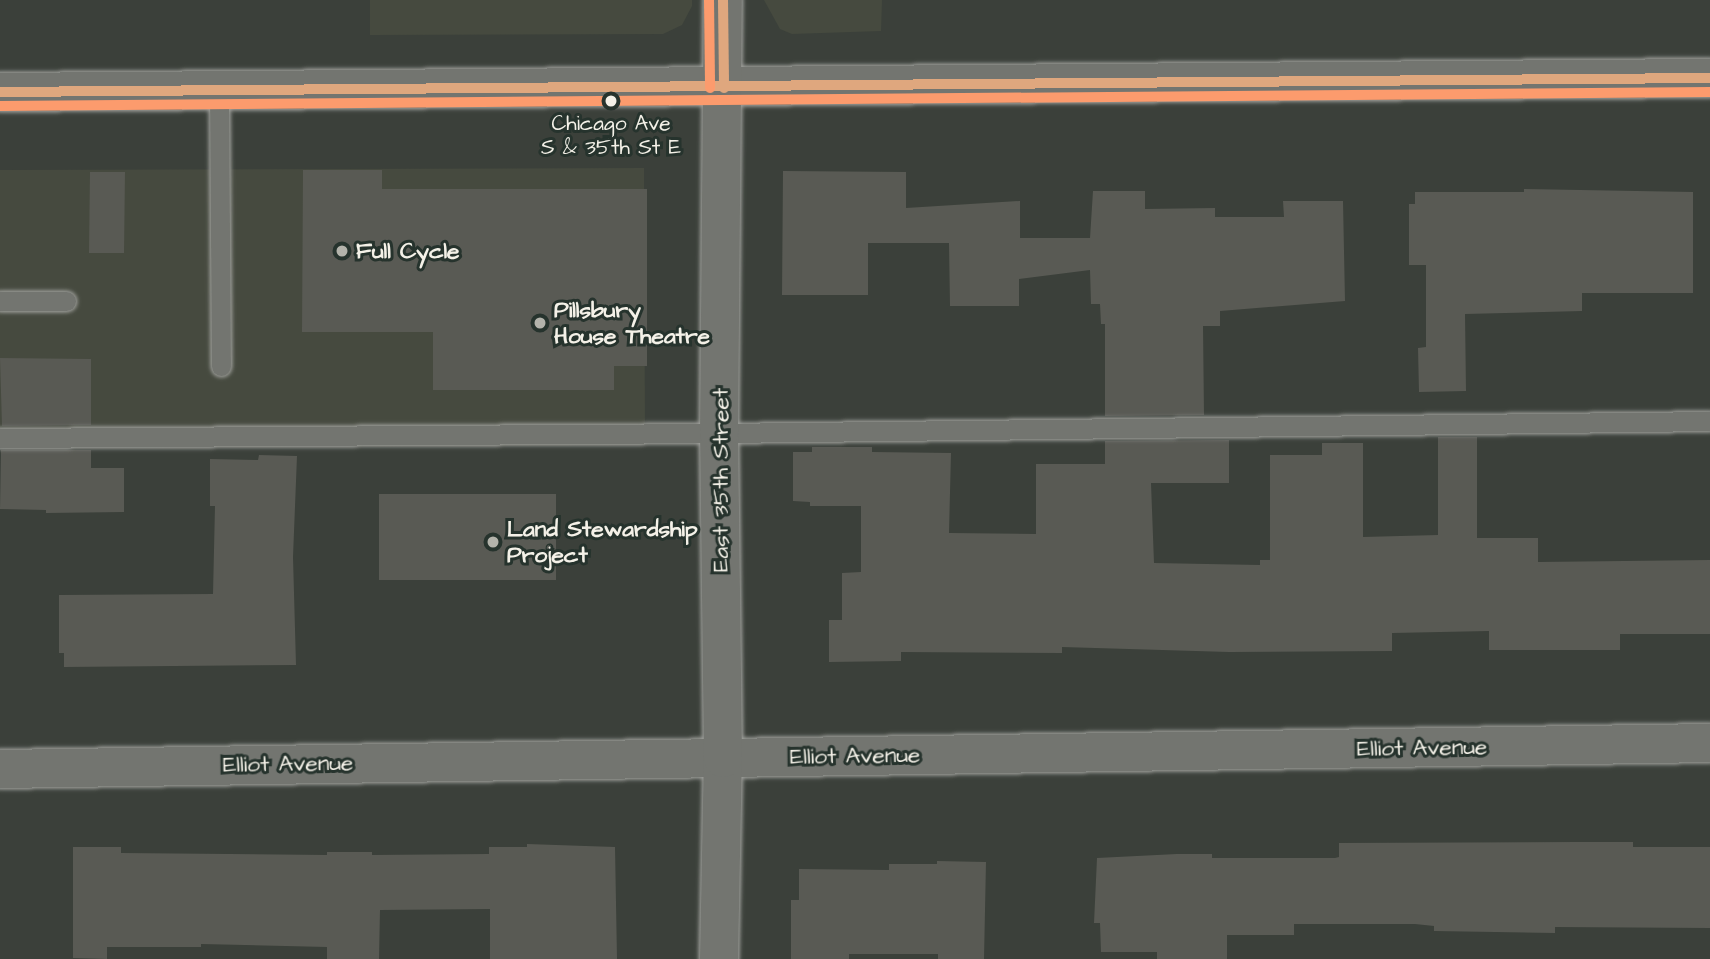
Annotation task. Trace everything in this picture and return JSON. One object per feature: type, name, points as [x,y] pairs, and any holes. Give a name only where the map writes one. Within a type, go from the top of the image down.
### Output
[{"type":"street","name":"East 35th Street","points":[[719,959],[723,758],[719,433],[723,0]]},
{"type":"street","points":[[0,93],[1710,78]]},
{"type":"street","name":"Elliot Avenue","points":[[0,769],[1710,743]]},
{"type":"lane","points":[[219,91],[221,366]]},
{"type":"lane","points":[[0,301],[66,301]]},
{"type":"lane","points":[[0,438],[719,433],[1710,421]]},
{"type":"shaded area","points":[[370,0],[692,0],[692,6],[682,25],[663,34],[370,35]]},
{"type":"shaded area","points":[[764,0],[882,0],[881,31],[792,34],[780,29]]},
{"type":"shaded area","points":[[644,168],[645,445],[0,448],[0,170]]},
{"type":"building","name":"Pillsbury House Theatre","points":[[303,170],[382,170],[382,189],[647,189],[647,366],[614,366],[614,390],[433,390],[433,332],[302,332]]},
{"type":"building","points":[[783,171],[906,172],[906,208],[1020,201],[1020,238],[1090,238],[1093,191],[1145,191],[1145,209],[1215,208],[1215,217],[1284,217],[1283,201],[1343,201],[1345,301],[1220,311],[1220,326],[1203,326],[1204,415],[1105,416],[1105,324],[1101,324],[1100,304],[1091,304],[1090,270],[1019,279],[1019,306],[950,306],[949,243],[868,243],[868,295],[782,295]]},
{"type":"building","points":[[90,172],[125,172],[124,253],[89,253]]},
{"type":"building","points":[[1524,189],[1693,192],[1693,293],[1582,293],[1582,311],[1465,314],[1466,391],[1419,392],[1418,348],[1426,347],[1426,265],[1409,265],[1409,204],[1415,204],[1415,192],[1524,192]]},
{"type":"building","points":[[0,358],[91,359],[91,425],[2,426]]},
{"type":"building","points":[[1438,437],[1477,437],[1477,538],[1538,538],[1538,562],[1710,560],[1710,634],[1620,634],[1620,650],[1489,650],[1489,631],[1392,633],[1392,651],[1229,652],[1062,647],[1062,653],[901,652],[901,661],[829,662],[829,620],[842,620],[842,573],[861,572],[861,506],[810,506],[810,502],[793,501],[793,452],[812,452],[812,447],[872,447],[872,452],[951,453],[949,533],[1036,534],[1036,464],[1105,464],[1105,441],[1229,440],[1229,483],[1151,483],[1154,563],[1260,565],[1260,560],[1270,560],[1270,455],[1322,455],[1322,443],[1363,443],[1363,537],[1438,535]]},
{"type":"building","points":[[1,450],[91,450],[91,468],[124,468],[124,512],[46,513],[46,510],[0,509]]},
{"type":"building","points":[[259,455],[297,456],[293,557],[296,665],[64,667],[64,653],[59,653],[59,595],[213,594],[215,506],[210,506],[210,459],[258,460]]},
{"type":"building","points":[[379,494],[556,494],[556,580],[379,580]]},
{"type":"building","points":[[1633,842],[1633,847],[1710,847],[1710,928],[1555,927],[1555,933],[1434,931],[1434,926],[1415,924],[1294,924],[1294,935],[1227,935],[1227,959],[1157,959],[1157,952],[1101,952],[1100,923],[1094,923],[1097,858],[1212,854],[1212,858],[1335,858],[1339,857],[1339,843]]},
{"type":"building","points":[[527,844],[615,847],[617,959],[490,959],[490,909],[380,910],[379,959],[327,959],[327,947],[201,944],[201,947],[107,947],[107,959],[73,958],[73,847],[121,847],[121,853],[327,855],[327,852],[372,852],[372,855],[489,854],[489,847],[527,847]]},
{"type":"building","points":[[937,861],[986,862],[984,959],[938,959],[938,954],[849,954],[849,959],[791,959],[791,900],[799,900],[799,869],[889,870],[889,864],[937,864]]},
{"type":"transit line","points":[[709,0],[710,88]]},
{"type":"transit line","points":[[723,0],[724,88]]},
{"type":"transit line","points":[[0,92],[1710,78]]},
{"type":"transit line","points":[[0,106],[1710,92]]},
{"type":"place","name":"Chicago Ave S & 35th St E","points":[[611,101]]},
{"type":"place","name":"Full Cycle","points":[[342,251]]},
{"type":"place","name":"Pillsbury House Theatre","points":[[540,323]]},
{"type":"place","name":"Land Stewardship Project","points":[[493,542]]}]
